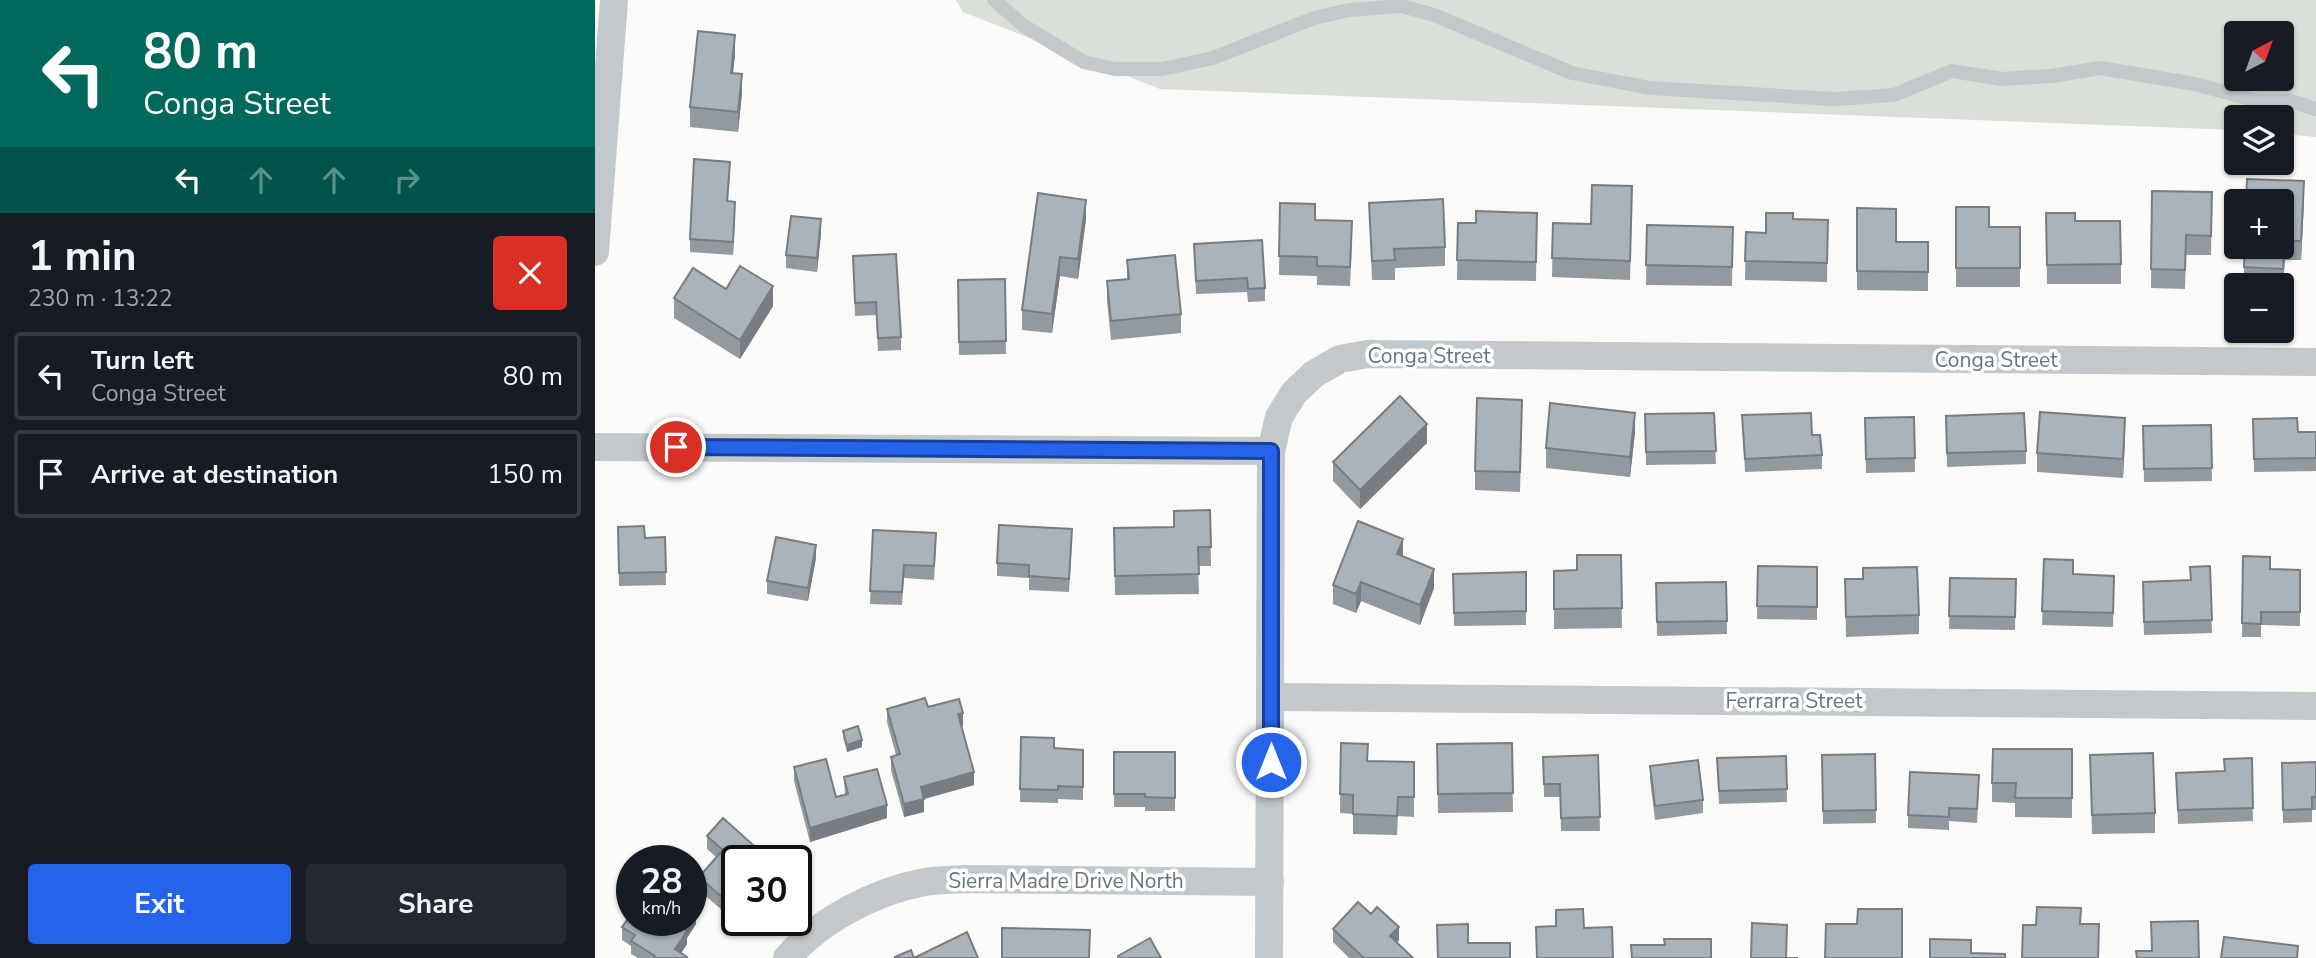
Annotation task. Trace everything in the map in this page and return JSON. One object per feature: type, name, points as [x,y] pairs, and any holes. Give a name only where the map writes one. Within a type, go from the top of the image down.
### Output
[{"type":"street","points":[[595,252],[614,0]]},
{"type":"street","name":"Conga Street","points":[[1269,958],[1271,451],[1279,417],[1294,393],[1314,374],[1340,359],[1367,354],[2316,362]]},
{"type":"street","points":[[595,447],[1271,451]]},
{"type":"street","name":"Ferrarra Street","points":[[1271,697],[2316,706]]},
{"type":"street","name":"Sierra Madre Drive North","points":[[787,958],[796,947],[830,921],[891,891],[925,882],[963,879],[1270,882]]},
{"type":"lane","points":[[994,0],[1024,26],[1084,62],[1115,69],[1163,69],[1213,58],[1314,18],[1349,10],[1402,6],[1434,15],[1572,73],[1650,88],[1834,99],[1894,95],[1952,71],[2001,79],[2052,76],[2100,68],[2195,84],[2257,101],[2291,101],[2316,109]]},
{"type":"shaded area","points":[[956,0],[2316,0],[2316,137],[2294,135],[2294,105],[2224,105],[2224,130],[1160,89],[963,12]]},
{"type":"building","points":[[698,31],[735,35],[731,73],[742,74],[738,112],[690,107]]},
{"type":"building","points":[[694,159],[730,162],[727,201],[735,202],[733,242],[690,239]]},
{"type":"building","points":[[2247,179],[2304,181],[2301,241],[2294,241],[2294,189],[2247,189]]},
{"type":"building","points":[[1592,185],[1632,186],[1630,261],[1552,258],[1553,223],[1591,224]]},
{"type":"building","points":[[2152,191],[2212,192],[2211,236],[2186,235],[2185,270],[2151,269]]},
{"type":"building","points":[[1038,193],[1086,200],[1078,259],[1060,257],[1052,314],[1022,310]]},
{"type":"building","points":[[1443,199],[1445,247],[1394,249],[1395,260],[1372,261],[1369,203]]},
{"type":"building","points":[[1280,203],[1315,204],[1315,220],[1352,221],[1350,267],[1317,266],[1317,257],[1279,256]]},
{"type":"building","points":[[1956,207],[1989,207],[1989,227],[2020,227],[2020,268],[1956,268]]},
{"type":"building","points":[[1857,208],[1896,209],[1896,242],[1928,242],[1928,272],[1857,271]]},
{"type":"building","points":[[1476,211],[1537,213],[1536,262],[1457,260],[1458,223],[1476,223]]},
{"type":"building","points":[[1766,213],[1793,213],[1793,219],[1828,220],[1827,263],[1745,261],[1746,232],[1766,233]]},
{"type":"building","points":[[2046,213],[2075,213],[2075,221],[2120,221],[2121,264],[2047,265]]},
{"type":"building","points":[[791,216],[821,219],[817,258],[786,255]]},
{"type":"building","points":[[1647,225],[1733,227],[1732,267],[1646,265]]},
{"type":"building","points":[[1262,240],[1265,288],[1248,289],[1247,278],[1196,281],[1194,244]]},
{"type":"building","points":[[896,254],[901,337],[878,338],[876,302],[855,303],[853,256]]},
{"type":"building","points":[[1175,255],[1181,314],[1111,321],[1107,281],[1129,279],[1127,260]]},
{"type":"building","points":[[2244,259],[2284,259],[2283,269],[2244,267]]},
{"type":"building","points":[[740,266],[773,286],[740,340],[674,298],[693,268],[726,289]]},
{"type":"building","points":[[1005,279],[1006,341],[959,342],[958,280]]},
{"type":"building","points":[[1400,396],[1427,424],[1360,490],[1333,462]]},
{"type":"building","points":[[1477,398],[1522,400],[1520,472],[1475,471]]},
{"type":"building","points":[[1550,403],[1635,413],[1630,457],[1546,448]]},
{"type":"building","points":[[2040,412],[2125,418],[2123,459],[2037,453]]},
{"type":"building","points":[[1714,413],[1716,451],[1646,452],[1645,414]]},
{"type":"building","points":[[1811,413],[1812,435],[1820,435],[1822,455],[1745,459],[1742,415]]},
{"type":"building","points":[[2024,413],[2026,451],[1947,453],[1946,416]]},
{"type":"building","points":[[1914,417],[1915,458],[1866,459],[1865,418]]},
{"type":"building","points":[[2297,418],[2298,432],[2316,432],[2316,458],[2254,459],[2253,419]]},
{"type":"building","points":[[2211,425],[2212,468],[2144,469],[2143,426]]},
{"type":"building","points":[[1210,510],[1211,547],[1198,547],[1199,574],[1115,576],[1114,528],[1174,527],[1174,511]]},
{"type":"building","points":[[1358,521],[1403,539],[1397,554],[1434,569],[1420,605],[1361,582],[1356,594],[1333,585]]},
{"type":"building","points":[[999,525],[1072,529],[1069,579],[1029,576],[1029,565],[997,563]]},
{"type":"building","points":[[644,526],[645,538],[665,537],[666,572],[619,573],[618,527]]},
{"type":"building","points":[[873,530],[936,533],[934,566],[904,565],[902,592],[870,591]]},
{"type":"building","points":[[776,537],[816,545],[808,588],[767,581]]},
{"type":"building","points":[[1577,555],[1621,555],[1622,608],[1554,609],[1554,571],[1577,570]]},
{"type":"building","points":[[2243,556],[2270,557],[2270,569],[2300,570],[2300,612],[2261,612],[2261,624],[2242,623]]},
{"type":"building","points":[[2044,559],[2073,560],[2073,574],[2114,576],[2113,613],[2042,611]]},
{"type":"building","points":[[1758,566],[1817,567],[1817,607],[1757,606]]},
{"type":"building","points":[[2210,566],[2212,620],[2144,622],[2143,582],[2191,580],[2190,567]]},
{"type":"building","points":[[1917,567],[1919,615],[1846,617],[1845,579],[1863,579],[1863,568]]},
{"type":"building","points":[[1526,572],[1526,611],[1454,613],[1453,574]]},
{"type":"building","points":[[1950,578],[2016,579],[2015,617],[1949,616]]},
{"type":"building","points":[[1726,582],[1727,621],[1657,622],[1656,583]]},
{"type":"building","points":[[925,698],[928,707],[959,699],[963,713],[958,714],[974,772],[921,787],[924,799],[904,804],[891,757],[900,754],[887,709]]},
{"type":"building","points":[[858,726],[862,740],[847,745],[843,731]]},
{"type":"building","points":[[1021,737],[1054,738],[1054,748],[1083,750],[1083,787],[1058,786],[1058,790],[1020,789]]},
{"type":"building","points":[[1341,743],[1368,744],[1367,761],[1414,762],[1414,797],[1398,797],[1397,816],[1353,814],[1353,795],[1340,794]]},
{"type":"building","points":[[1512,743],[1513,793],[1438,794],[1437,744]]},
{"type":"building","points":[[1993,749],[2072,749],[2072,798],[2015,798],[2016,783],[1992,783]]},
{"type":"building","points":[[1114,752],[1175,752],[1175,798],[1114,794]]},
{"type":"building","points":[[2153,753],[2155,813],[2092,815],[2090,755]]},
{"type":"building","points":[[1875,754],[1876,810],[1823,811],[1822,755]]},
{"type":"building","points":[[1598,755],[1600,817],[1561,818],[1560,784],[1544,784],[1543,757]]},
{"type":"building","points":[[1786,756],[1787,789],[1719,791],[1717,758]]},
{"type":"building","points":[[2252,758],[2253,808],[2178,810],[2176,773],[2225,771],[2224,759]]},
{"type":"building","points":[[826,759],[836,797],[848,794],[844,777],[877,769],[887,805],[810,828],[794,767]]},
{"type":"building","points":[[1698,760],[1703,800],[1655,806],[1650,766]]},
{"type":"building","points":[[2316,762],[2316,797],[2312,797],[2312,809],[2283,810],[2282,763]]},
{"type":"building","points":[[1910,772],[1979,775],[1977,809],[1949,808],[1949,817],[1908,815]]},
{"type":"building","points":[[723,818],[753,845],[721,845],[721,848],[707,836]]},
{"type":"building","points":[[721,852],[721,896],[707,884],[707,868]]},
{"type":"building","points":[[1358,902],[1371,914],[1377,907],[1399,927],[1390,936],[1413,958],[1364,958],[1333,929]]},
{"type":"building","points":[[2037,907],[2081,908],[2080,924],[2099,924],[2098,958],[2022,958],[2023,925],[2036,925]]},
{"type":"building","points":[[1583,909],[1584,928],[1612,927],[1613,958],[1537,958],[1536,927],[1556,926],[1556,910]]},
{"type":"building","points":[[1858,909],[1902,909],[1902,958],[1825,958],[1826,924],[1857,924]]},
{"type":"building","points":[[2198,921],[2199,958],[2137,958],[2136,951],[2152,951],[2151,922]]},
{"type":"building","points":[[1752,923],[1787,925],[1786,958],[1751,958]]},
{"type":"building","points":[[1468,924],[1468,943],[1510,943],[1510,958],[1438,958],[1437,925]]},
{"type":"building","points":[[1002,928],[1090,930],[1089,958],[1002,958]]},
{"type":"building","points":[[967,932],[978,958],[914,958]]},
{"type":"building","points":[[634,936],[684,936],[675,949],[687,957],[654,958],[655,956],[631,941]]},
{"type":"building","points":[[2224,937],[2298,946],[2297,958],[2221,958]]},
{"type":"building","points":[[1150,938],[1161,958],[1118,958],[1118,956]]},
{"type":"building","points":[[1664,939],[1711,939],[1711,958],[1632,958],[1631,945],[1665,945]]},
{"type":"building","points":[[1930,939],[1971,940],[1971,953],[2005,954],[2005,958],[1930,958]]},
{"type":"building","points":[[911,950],[914,958],[895,958],[895,957]]},
{"type":"route","points":[[676,447],[1271,451],[1271,762]]}]
